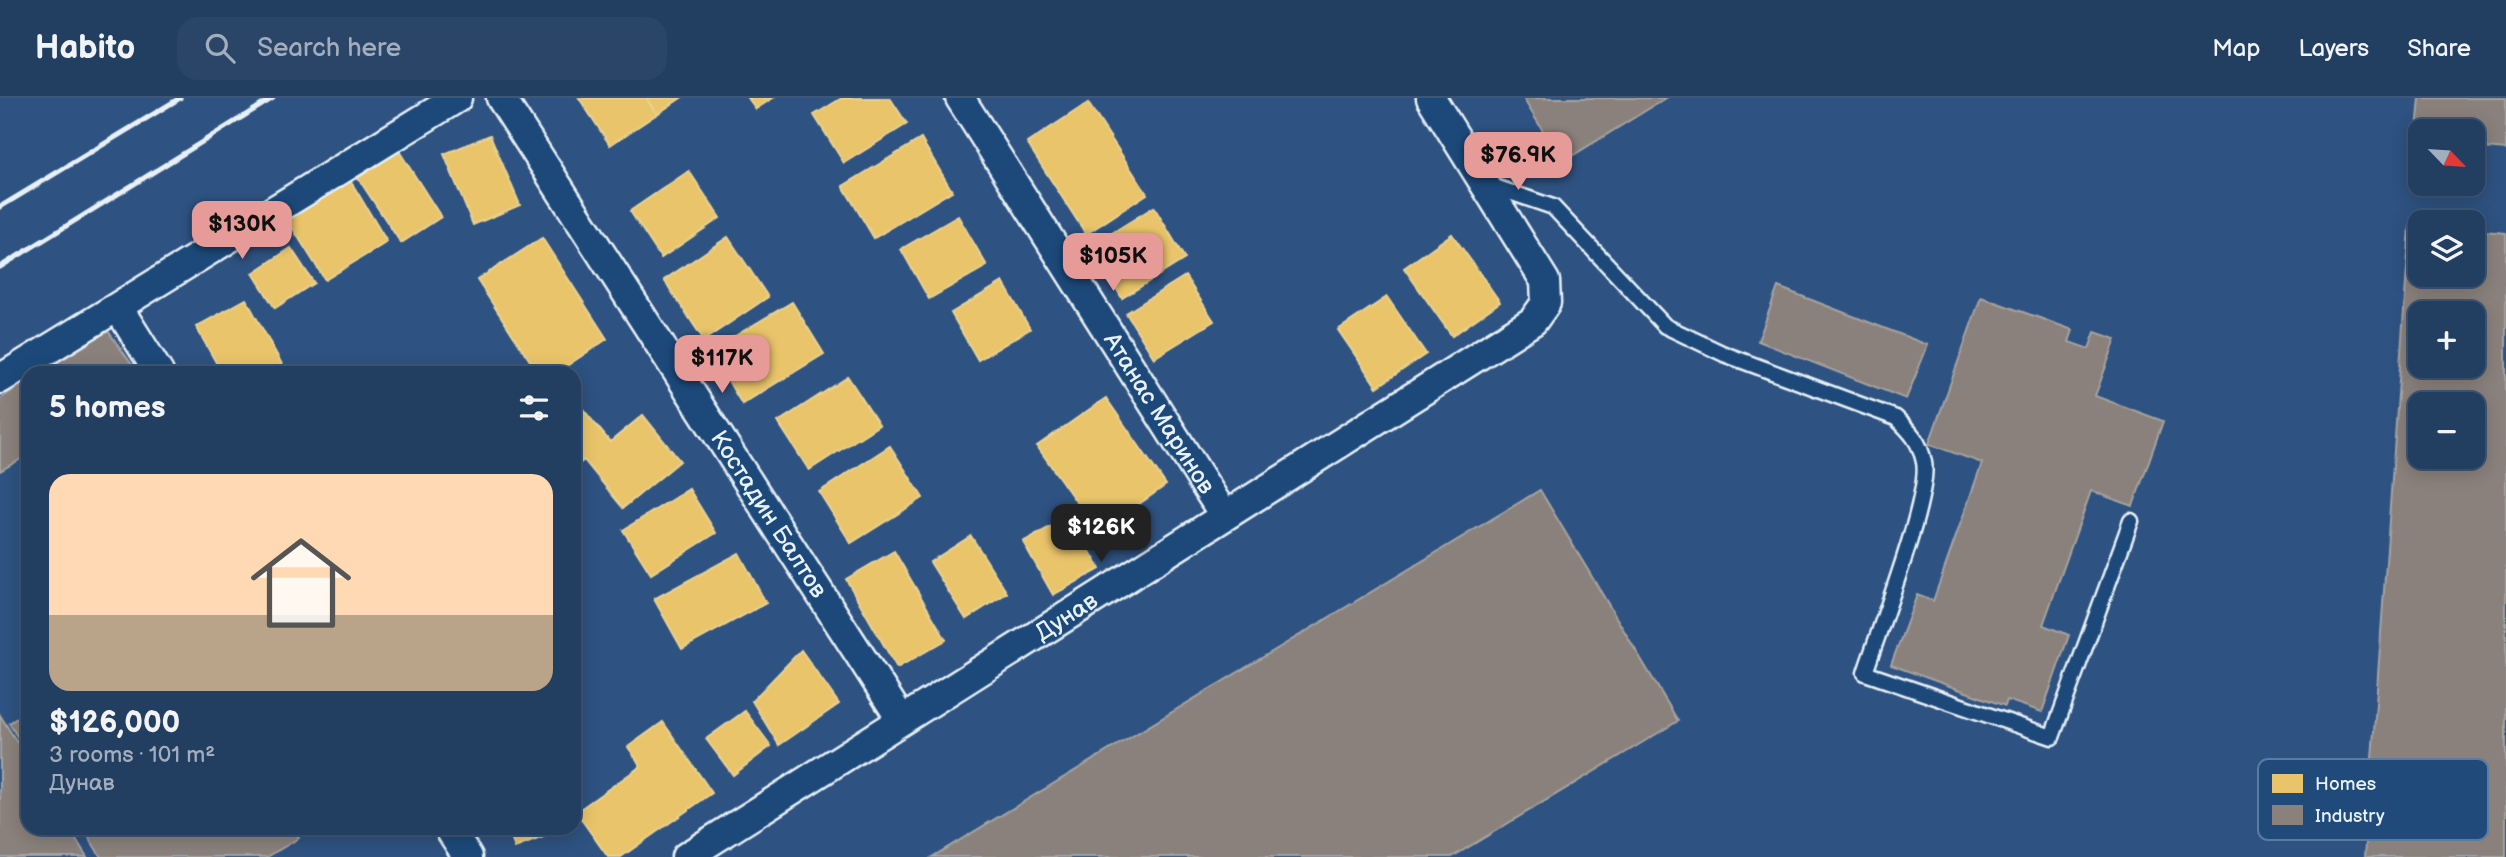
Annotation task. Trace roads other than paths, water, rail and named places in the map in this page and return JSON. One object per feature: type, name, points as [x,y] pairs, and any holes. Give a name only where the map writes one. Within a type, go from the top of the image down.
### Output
[{"type":"street","points":[[22,366],[457,98]]},
{"type":"street","name":"Костадин Балтов","points":[[501,98],[901,719]]},
{"type":"street","name":"Атанас Маринов","points":[[960,98],[1224,515]]},
{"type":"street","points":[[1431,98],[1482,182]]},
{"type":"street","name":"Дунав","points":[[685,857],[1533,321],[1546,303],[1545,281],[1482,182]]},
{"type":"street","points":[[118,309],[155,366]]},
{"type":"street","points":[[0,379],[21,367]]},
{"type":"street","points":[[454,835],[468,857]]},
{"type":"lane","points":[[1482,182],[1553,207],[1665,326],[1724,354],[1896,418],[1916,437],[1925,464],[1922,496],[1865,673],[2052,737],[2131,521]]},
{"type":"railway","points":[[0,207],[180,98]]},
{"type":"railway","points":[[0,267],[273,98]]}]
